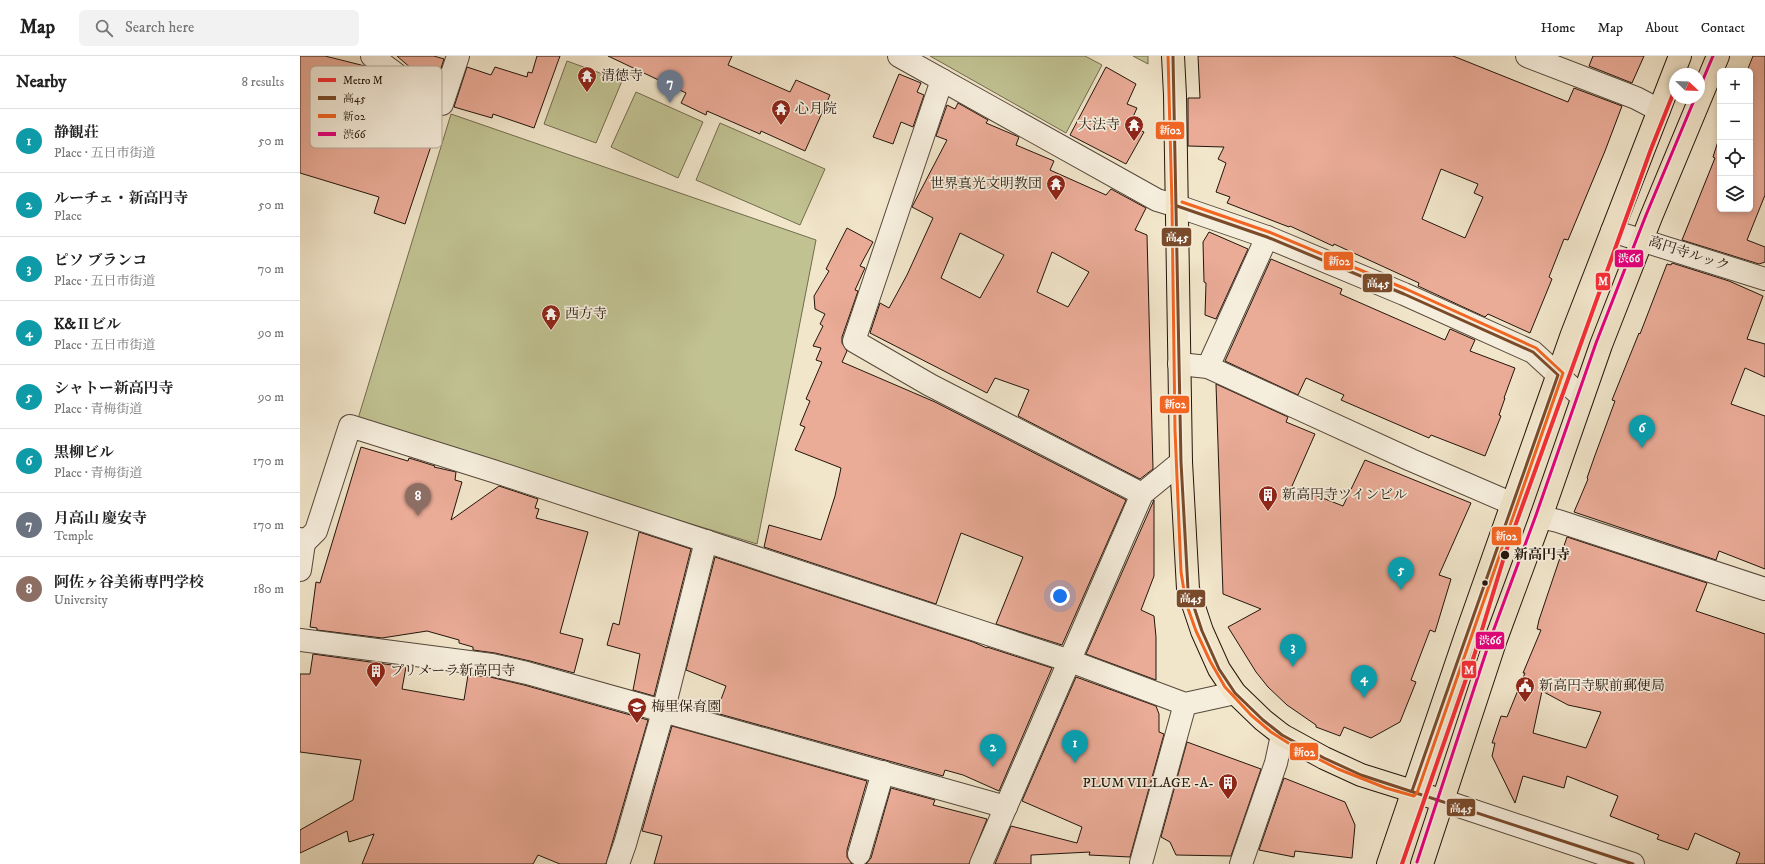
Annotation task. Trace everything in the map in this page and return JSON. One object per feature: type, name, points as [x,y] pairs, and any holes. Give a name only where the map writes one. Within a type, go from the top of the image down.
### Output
[{"type":"main road","points":[[1173,56],[1178,206],[1181,462],[1188,589],[1202,631],[1219,670],[1235,693],[1263,720],[1282,735],[1324,758],[1361,775],[1444,801]]},
{"type":"main road","points":[[1388,864],[1464,639],[1558,375],[1680,56]]},
{"type":"main road","points":[[1422,864],[1444,801],[1496,639],[1541,517],[1582,397],[1643,239],[1718,56]]},
{"type":"street","points":[[372,56],[385,66]]},
{"type":"street","points":[[442,104],[458,56]]},
{"type":"street","points":[[899,56],[1157,200],[1267,237],[1404,294],[1533,352],[1582,397]]},
{"type":"street","points":[[1527,56],[1636,98],[1659,110]]},
{"type":"street","points":[[942,80],[854,341],[930,385],[1142,494]]},
{"type":"street","name":"高円寺ルック","points":[[1612,231],[1643,239],[1765,279]]},
{"type":"street","points":[[1208,367],[1267,237]]},
{"type":"street","points":[[1179,364],[1208,367],[1411,460],[1513,504]]},
{"type":"street","points":[[300,570],[302,541],[316,531],[350,426],[500,473],[1070,662],[1185,704],[1235,693]]},
{"type":"street","points":[[981,864],[1142,494],[1181,462]]},
{"type":"street","points":[[1541,517],[1558,521],[1765,589]]},
{"type":"street","points":[[618,864],[663,712],[706,541]]},
{"type":"street","points":[[300,640],[492,665],[534,675],[1006,807]]},
{"type":"street","points":[[1141,863],[1185,704]]},
{"type":"street","points":[[1241,864],[1276,763],[1282,735]]},
{"type":"street","points":[[859,854],[883,772]]},
{"type":"street","points":[[1444,801],[1634,864]]},
{"type":"green space","points":[[930,56],[1085,56],[1102,65],[1066,133]]},
{"type":"green space","points":[[1133,56],[1148,56],[1148,64]]},
{"type":"green space","name":"清徳寺","points":[[567,61],[622,81],[596,143],[544,124]]},
{"type":"green space","points":[[636,92],[703,122],[678,178],[611,147]]},
{"type":"green space","name":"西方寺","points":[[451,114],[816,240],[757,544],[357,422],[441,148],[442,148]]},
{"type":"green space","points":[[720,123],[825,169],[800,225],[696,180]]},
{"type":"building","points":[[300,56],[325,56],[365,66],[310,66],[310,148],[430,148],[405,224],[374,213],[379,197],[300,173]]},
{"type":"building","points":[[397,56],[434,56],[444,59],[442,66],[408,66]]},
{"type":"building","points":[[537,56],[560,56],[534,128],[493,114],[492,118],[454,107],[467,67],[491,75],[495,67],[527,77],[528,72],[532,73]]},
{"type":"building","points":[[608,56],[732,56],[728,65],[790,92],[796,80],[830,95],[805,151],[761,131],[760,134],[707,111],[706,115],[681,103],[686,93]]},
{"type":"building","points":[[1198,56],[1453,56],[1568,102],[1574,88],[1622,106],[1568,240],[1564,239],[1549,277],[1552,279],[1530,333],[1488,314],[1485,317],[1418,286],[1419,283],[1334,244],[1333,246],[1290,226],[1289,227],[1227,203],[1230,197],[1216,192],[1226,163],[1218,159],[1224,147],[1188,146],[1188,98],[1200,98]],"holes":[[[1441,169],[1478,184],[1474,193],[1483,197],[1465,238],[1422,219]]]},
{"type":"building","points":[[1593,56],[1644,56],[1632,83],[1589,66]]},
{"type":"building","points":[[1753,56],[1765,56],[1765,195],[1747,240],[1765,247],[1765,262],[1759,264],[1682,240],[1715,158],[1713,157],[1717,144],[1717,212],[1753,212],[1753,68],[1748,68]]},
{"type":"building","points":[[1106,67],[1136,84],[1127,104],[1137,108],[1129,126],[1144,132],[1126,164],[1070,135]]},
{"type":"building","points":[[899,74],[921,83],[917,92],[924,95],[913,127],[901,122],[893,144],[873,137]]},
{"type":"building","points":[[958,103],[988,120],[986,123],[1019,137],[1016,145],[1054,161],[1050,170],[1106,195],[1111,189],[1146,208],[1135,230],[1147,235],[1153,469],[1140,479],[1018,416],[1029,390],[995,378],[987,393],[870,333],[880,303],[889,308],[907,275],[933,218],[912,207],[947,140],[936,136],[947,105],[955,109]],"holes":[[[960,233],[1004,255],[980,298],[941,278]],[[1052,252],[1089,272],[1068,307],[1037,292]]]},
{"type":"building","points":[[847,228],[873,242],[860,266],[865,268],[855,290],[858,291],[842,337],[842,343],[847,351],[842,362],[935,402],[1126,500],[1062,645],[996,624],[1023,557],[961,533],[936,604],[764,547],[769,525],[821,540],[835,496],[841,468],[795,450],[805,427],[800,425],[810,401],[806,399],[822,362],[816,360],[821,348],[813,346],[823,326],[820,324],[825,314],[815,309],[814,296],[829,271],[826,269]]},
{"type":"building","points":[[1209,232],[1248,249],[1216,319],[1205,315],[1206,283],[1204,282],[1203,242]]},
{"type":"building","points":[[1271,259],[1342,289],[1340,294],[1445,340],[1450,329],[1475,340],[1470,351],[1515,368],[1499,415],[1501,416],[1485,456],[1431,435],[1429,438],[1341,400],[1344,395],[1306,378],[1298,395],[1225,361]]},
{"type":"building","points":[[1672,263],[1729,281],[1763,296],[1747,339],[1765,344],[1765,377],[1745,368],[1731,404],[1765,416],[1765,569],[1719,551],[1716,560],[1574,512],[1588,479],[1587,478],[1615,401],[1612,400],[1639,333],[1640,334],[1667,264],[1671,265]]},
{"type":"building","points":[[1216,384],[1288,417],[1286,422],[1315,434],[1292,486],[1343,506],[1365,460],[1471,503],[1439,575],[1451,579],[1435,632],[1430,630],[1411,680],[1416,682],[1400,722],[1371,738],[1344,727],[1340,736],[1316,727],[1316,725],[1287,705],[1268,687],[1256,672],[1228,627],[1261,609],[1223,594]]},
{"type":"building","points":[[361,447],[408,461],[409,458],[435,466],[434,467],[456,472],[455,480],[462,482],[451,520],[499,486],[538,499],[535,508],[539,509],[536,518],[588,532],[560,633],[583,639],[574,673],[495,653],[473,650],[473,647],[459,643],[459,640],[427,631],[382,638],[317,630],[317,628],[310,627],[316,582],[320,583]]},
{"type":"building","points":[[1154,500],[1154,576],[1141,610],[1154,616],[1156,637],[1156,680],[1086,654]]},
{"type":"building","points":[[639,532],[691,549],[654,696],[633,690],[640,654],[607,645],[613,623],[619,625]]},
{"type":"building","points":[[1567,537],[1707,583],[1696,611],[1765,634],[1765,864],[1736,864],[1740,853],[1695,833],[1688,850],[1657,839],[1659,835],[1610,816],[1618,796],[1567,776],[1564,788],[1523,776],[1515,803],[1492,756],[1495,743],[1492,743],[1501,716],[1507,717],[1525,673],[1523,673],[1541,630],[1537,629]],"holes":[[[1542,691],[1568,705],[1601,712],[1586,748],[1533,733]]]},
{"type":"building","points":[[715,557],[973,642],[987,648],[1052,668],[999,791],[963,775],[945,770],[943,776],[716,713],[726,686],[686,670]]},
{"type":"building","points":[[313,654],[406,667],[402,689],[464,700],[468,675],[490,677],[524,685],[648,720],[606,864],[560,864],[538,855],[533,864],[362,864],[374,834],[349,842],[347,831],[300,853],[300,830],[353,800],[361,760],[300,752],[300,674],[310,674]]},
{"type":"building","points":[[1076,677],[1156,706],[1159,714],[1159,732],[1164,734],[1130,857],[1089,855],[1090,852],[1031,855],[1031,864],[995,864],[1011,826],[1077,843],[1082,827],[1022,801]]},
{"type":"building","points":[[672,726],[867,781],[847,850],[847,857],[852,864],[654,864],[662,836],[642,831]]},
{"type":"building","name":"PLUM VILLAGE -A-","points":[[1187,742],[1261,769],[1231,856],[1176,855],[1170,842],[1161,837]]},
{"type":"building","points":[[1284,778],[1345,802],[1355,825],[1352,858],[1295,851],[1294,857],[1259,850]]},
{"type":"building","points":[[891,788],[935,800],[933,805],[987,819],[969,864],[866,864],[871,858]]},
{"type":"metro line","name":"M","points":[[1402,864],[1474,656],[1505,554],[1651,149],[1669,104]]},
{"type":"transit line","name":"新02","points":[[1168,56],[1172,205]]},
{"type":"transit line","name":"高45","points":[[1173,56],[1181,462],[1188,589],[1202,631],[1219,669],[1235,693],[1263,720],[1282,735],[1324,758],[1361,775],[1633,864]]},
{"type":"transit line","name":"渋66","points":[[1705,75],[1713,56]]},
{"type":"transit line","name":"渋66","points":[[1417,862],[1491,637],[1536,515],[1596,343],[1646,215],[1692,104]]},
{"type":"transit line","name":"新02","points":[[1172,207],[1175,430],[1181,572],[1186,603],[1196,631],[1210,661],[1225,687],[1251,715],[1271,732],[1293,746],[1338,769],[1386,788],[1414,796],[1417,793],[1563,373],[1536,348],[1406,289],[1269,232],[1182,202]]},
{"type":"transit line","name":"高45","points":[[1177,206],[1267,237],[1404,294],[1533,352],[1558,375],[1412,791]]},
{"type":"place","name":"清徳寺","points":[[587,93]]},
{"type":"place","name":"月高山 慶安寺","points":[[670,103]]},
{"type":"place","name":"心月院","points":[[781,126]]},
{"type":"place","name":"大法寺","points":[[1134,142]]},
{"type":"place","name":"世界真光文明教団","points":[[1056,201]]},
{"type":"place","name":"西方寺","points":[[551,331]]},
{"type":"place","name":"黒柳ビル","points":[[1642,448]]},
{"type":"place","name":"新高円寺ツインビル","points":[[1268,512]]},
{"type":"place","name":"阿佐ヶ谷美術専門学校","points":[[418,516]]},
{"type":"place","name":"新高円寺","points":[[1505,555]]},
{"type":"place","name":"シャトー新高円寺","points":[[1401,590]]},
{"type":"place","name":"ピソ ブランコ","points":[[1293,667]]},
{"type":"place","name":"プリメーラ新高円寺","points":[[376,688]]},
{"type":"place","name":"K&Ⅱビル","points":[[1364,698]]},
{"type":"place","name":"新高円寺駅前郵便局","points":[[1525,703]]},
{"type":"place","name":"梅里保育園","points":[[637,724]]},
{"type":"place","name":"静観荘","points":[[1075,763]]},
{"type":"place","name":"ルーチェ・新高円寺","points":[[993,767]]},
{"type":"place","name":"PLUM VILLAGE -A-","points":[[1228,800]]}]
